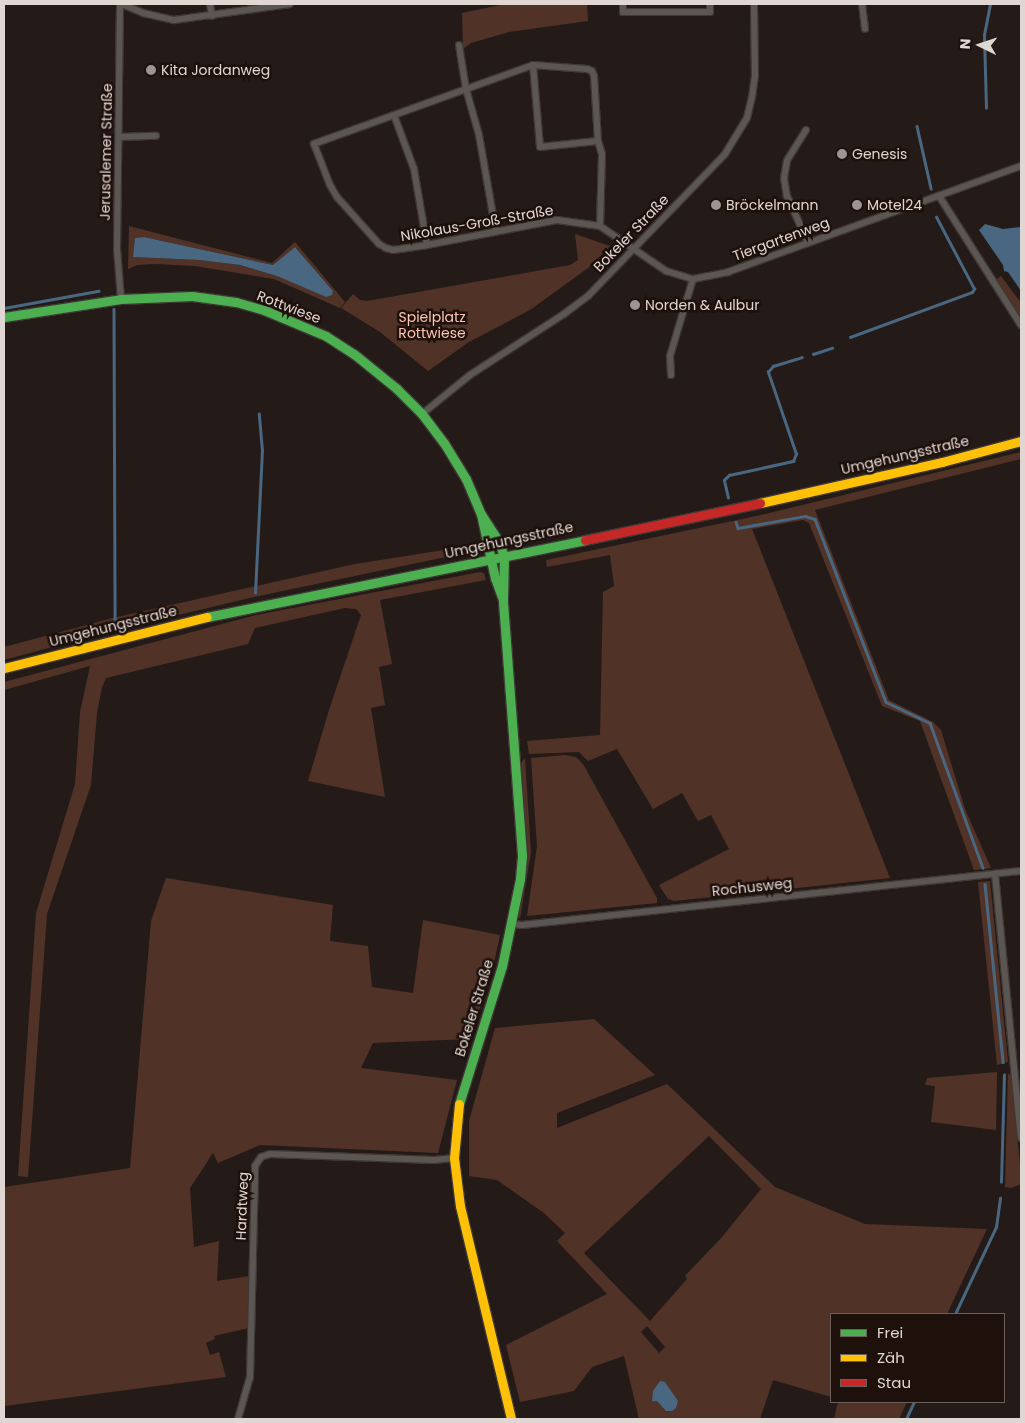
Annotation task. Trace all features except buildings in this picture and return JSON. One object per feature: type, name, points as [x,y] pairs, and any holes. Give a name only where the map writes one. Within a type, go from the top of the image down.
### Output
[{"type":"main road","name":"Rottwiese","points":[[4,317],[121,299],[168,296],[208,298],[236,302],[277,314],[311,329],[347,350],[382,376],[422,414],[450,452],[481,514],[496,537],[504,557]]},
{"type":"main road","name":"Umgehungsstraße","points":[[4,668],[197,619],[740,507],[942,462],[1021,441]]},
{"type":"main road","name":"Rottwiese","points":[[481,514],[491,559]]},
{"type":"main road","name":"Bokeler Straße","points":[[504,557],[503,600],[521,820],[520,879],[512,924],[499,973],[462,1090],[454,1133],[454,1158],[460,1206],[511,1419]]},
{"type":"main road","name":"Bokeler Straße","points":[[491,559],[503,600]]},
{"type":"street","points":[[121,4],[142,13],[174,20],[290,4]]},
{"type":"street","name":"Jerusalemer Straße","points":[[121,4],[117,249],[121,299]]},
{"type":"street","points":[[210,4],[212,16]]},
{"type":"street","points":[[623,4],[623,12],[710,12],[710,4]]},
{"type":"street","name":"Bokeler Straße","points":[[422,414],[470,375],[564,314],[606,280],[725,154],[747,118],[755,76],[754,4]]},
{"type":"street","points":[[862,4],[865,30]]},
{"type":"street","points":[[459,45],[466,89],[479,135],[496,232]]},
{"type":"street","points":[[533,66],[540,147],[598,141]]},
{"type":"street","points":[[427,244],[414,169],[394,114],[533,66],[592,71],[598,141],[602,154],[600,226]]},
{"type":"street","name":"Nikolaus-Groß-Straße","points":[[394,114],[314,144],[330,185],[380,244],[393,250],[557,220],[600,226],[634,250]]},
{"type":"street","points":[[806,130],[787,161],[784,178],[787,196],[808,242]]},
{"type":"street","points":[[119,137],[156,136]]},
{"type":"street","name":"Tiergartenweg","points":[[634,250],[666,271],[693,279],[728,272],[1021,166]]},
{"type":"street","points":[[939,196],[1021,325]]},
{"type":"street","points":[[671,375],[670,356],[693,279]]},
{"type":"street","name":"Rochusweg","points":[[512,924],[522,925],[1021,871]]},
{"type":"street","points":[[995,874],[1021,1138]]},
{"type":"street","name":"Hardtweg","points":[[238,1419],[250,1377],[255,1166],[261,1157],[270,1154],[434,1160],[454,1158]]},
{"type":"green space","points":[[505,4],[587,4],[588,21],[509,32],[471,43],[463,49],[462,13]]},
{"type":"green space","points":[[129,226],[272,263],[295,242],[345,302],[340,308],[274,279],[195,266],[155,264],[137,265],[128,269]],"holes":[[[144,237],[273,265],[295,247],[333,291],[326,297],[277,276],[240,265],[199,260],[134,257],[135,238]]]},
{"type":"green space","name":"Spielplatz Rottwiese","points":[[575,234],[610,246],[588,268],[530,310],[469,342],[428,371],[380,332],[341,308],[353,294],[360,300],[367,301],[570,265],[578,260]]},
{"type":"green space","points":[[1001,276],[1021,303],[1021,318],[996,280]]},
{"type":"green space","points":[[1021,452],[1021,459],[815,510],[889,700],[933,722],[941,730],[965,809],[991,868],[974,870],[920,721],[882,706],[809,523],[803,520],[752,529],[890,878],[674,901],[668,899],[659,885],[729,849],[711,815],[698,821],[682,793],[653,809],[617,749],[588,761],[579,752],[529,754],[527,741],[600,735],[603,592],[614,586],[610,555],[547,567],[546,560],[761,515]]},
{"type":"green space","points":[[463,547],[460,554],[254,597],[115,630],[4,660],[4,647],[113,618],[355,564]]},
{"type":"green space","points":[[480,572],[484,573],[486,580],[380,600],[392,664],[379,667],[385,705],[371,708],[385,797],[308,781],[329,710],[361,615],[356,609],[345,608],[255,628],[248,644],[106,678],[102,687],[97,713],[91,785],[47,914],[28,1177],[18,1176],[36,913],[75,784],[80,712],[90,666],[4,690],[4,682],[256,615]]},
{"type":"green space","points":[[565,755],[576,757],[583,764],[657,898],[657,903],[527,916],[537,846],[531,758]]},
{"type":"green space","points":[[525,758],[531,852],[520,919],[518,915],[527,854],[521,763]]},
{"type":"green space","points":[[166,878],[333,905],[330,941],[368,946],[372,987],[413,993],[423,920],[500,935],[494,963],[470,1039],[373,1043],[361,1068],[457,1080],[438,1153],[260,1145],[218,1163],[213,1153],[190,1188],[194,1247],[219,1241],[217,1281],[250,1276],[249,1328],[214,1336],[215,1339],[206,1343],[210,1355],[219,1352],[226,1377],[4,1406],[4,1187],[130,1168],[151,921]]},
{"type":"green space","points":[[990,881],[1008,1062],[997,1065],[978,882]]},
{"type":"green space","points":[[594,1019],[655,1075],[557,1113],[557,1128],[667,1084],[775,1187],[865,1224],[987,1229],[947,1313],[830,1313],[830,1397],[773,1380],[760,1419],[639,1419],[624,1356],[592,1367],[574,1391],[520,1402],[506,1345],[607,1294],[557,1241],[565,1233],[544,1213],[497,1180],[469,1176],[469,1121],[495,1028]],"holes":[[[709,1136],[761,1189],[722,1237],[685,1276],[687,1279],[650,1321],[584,1253]],[[647,1326],[665,1347],[659,1353],[641,1332]]]},
{"type":"green space","points":[[997,1072],[996,1130],[931,1122],[935,1086],[925,1085],[927,1078]]},
{"type":"green space","points":[[1008,1074],[1011,1075],[1021,1174],[1021,1184],[1011,1188],[1005,1187]]},
{"type":"green space","points":[[838,1403],[907,1403],[899,1419],[834,1419]]},
{"type":"water","points":[[985,224],[1003,229],[1021,227],[1021,291],[1008,272],[1004,271],[1003,265],[979,230]]},
{"type":"water","points":[[144,237],[273,265],[295,247],[333,291],[332,295],[326,297],[277,276],[240,265],[199,260],[133,257],[135,238]]},
{"type":"water","points":[[660,1381],[665,1382],[678,1401],[676,1408],[672,1411],[666,1411],[657,1401],[652,1401],[653,1391]]},
{"type":"waterway","points":[[986,108],[984,35],[990,4]]},
{"type":"waterway","points":[[917,126],[931,188]]},
{"type":"waterway","points":[[850,337],[972,292],[974,289],[936,217]]},
{"type":"waterway","points":[[4,308],[98,291]]},
{"type":"waterway","points":[[114,309],[115,623]]},
{"type":"waterway","points":[[813,354],[832,348]]},
{"type":"waterway","points":[[728,498],[724,480],[729,475],[793,461],[796,454],[768,372],[773,366],[802,357]]},
{"type":"waterway","points":[[255,593],[262,451],[259,414]]},
{"type":"waterway","points":[[736,522],[738,528],[805,516],[815,519],[886,702],[930,723],[983,868]]},
{"type":"waterway","points":[[985,884],[1003,1062]]},
{"type":"waterway","points":[[1001,1182],[1004,1075]]},
{"type":"waterway","points":[[955,1313],[996,1227],[1000,1198]]},
{"type":"waterway","points":[[906,1419],[914,1403]]},
{"type":"traffic: fast","points":[[4,317],[121,299],[192,296],[236,302],[264,310],[326,336],[354,354],[396,388],[422,414],[444,443],[466,479],[481,514],[495,578],[502,597]]},
{"type":"traffic: fast","points":[[459,1104],[502,966],[520,879],[522,855],[503,600],[504,557],[499,542],[481,514]]},
{"type":"traffic: fast","points":[[207,617],[585,540]]},
{"type":"traffic: slow","points":[[760,503],[942,462],[1021,441]]},
{"type":"traffic: slow","points":[[4,668],[207,617]]},
{"type":"traffic: slow","points":[[459,1104],[454,1158],[460,1206],[511,1419]]},
{"type":"traffic: jam","points":[[585,540],[760,503]]},
{"type":"place","name":"Kita Jordanweg","points":[[151,70]]},
{"type":"place","name":"Genesis","points":[[842,154]]},
{"type":"place","name":"Bröckelmann","points":[[716,205]]},
{"type":"place","name":"Motel24","points":[[857,205]]},
{"type":"place","name":"Norden & Aulbur","points":[[635,305]]}]
